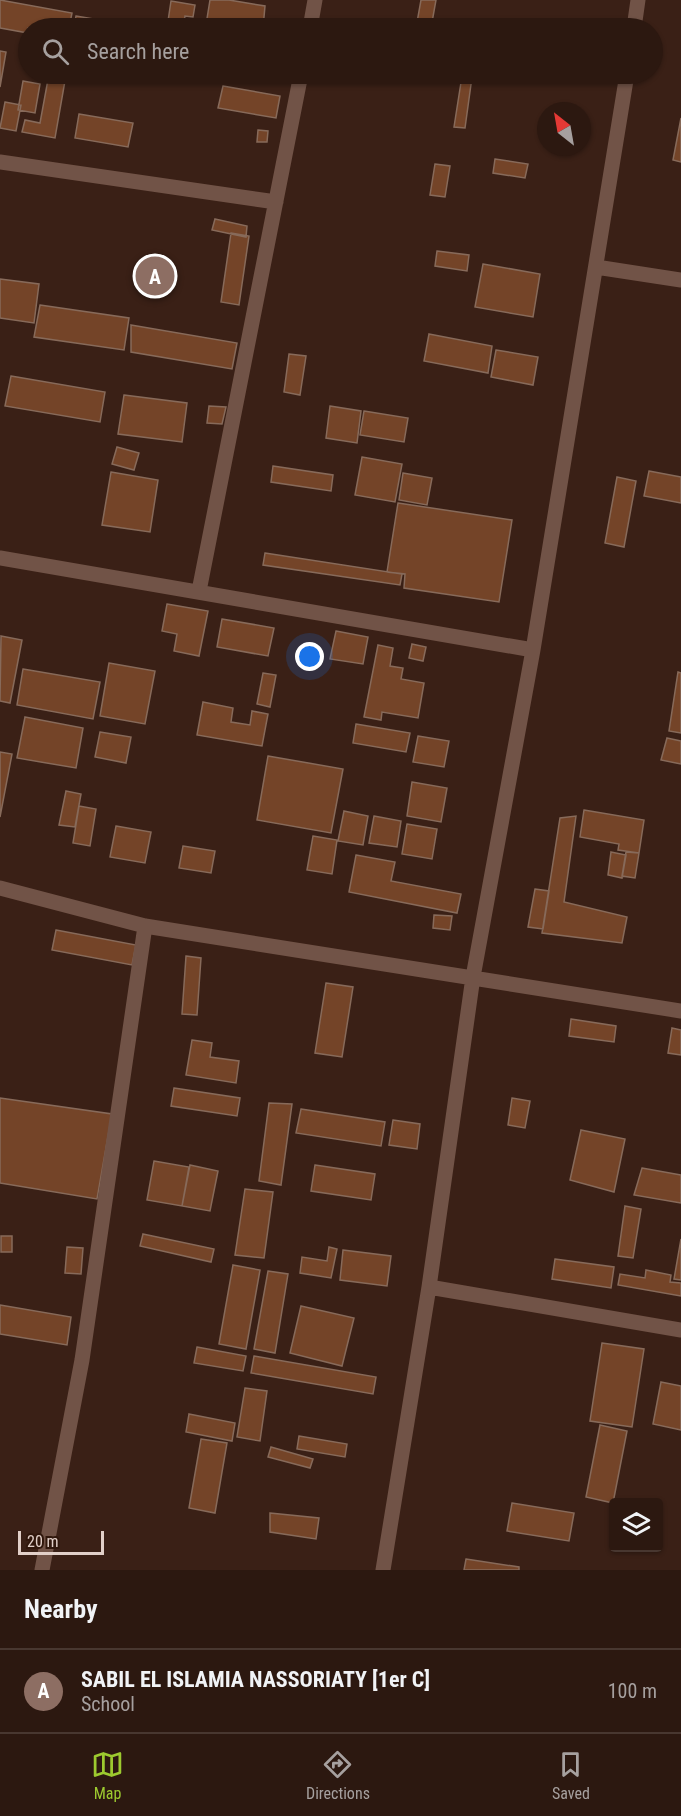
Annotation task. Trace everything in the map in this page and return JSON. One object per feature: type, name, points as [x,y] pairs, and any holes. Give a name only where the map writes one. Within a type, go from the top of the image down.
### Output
[{"type":"street","points":[[311,18],[315,0]]},
{"type":"street","points":[[635,18],[638,0]]},
{"type":"street","points":[[199,591],[299,84]]},
{"type":"street","points":[[383,1570],[429,1287],[473,976],[534,650],[625,84]]},
{"type":"street","points":[[0,162],[276,202]]},
{"type":"street","points":[[596,267],[681,280]]},
{"type":"street","points":[[0,558],[534,650]]},
{"type":"street","points":[[0,888],[145,926],[473,976],[681,1011]]},
{"type":"street","points":[[42,1570],[82,1360],[145,926]]},
{"type":"street","points":[[429,1287],[681,1330]]},
{"type":"building","points":[[0,0],[72,13],[71,18],[18,18],[18,31],[0,28]]},
{"type":"building","points":[[210,0],[229,0],[265,6],[264,18],[207,18]]},
{"type":"building","points":[[421,0],[436,0],[433,18],[418,18]]},
{"type":"building","points":[[171,1],[195,5],[193,17],[168,18]]},
{"type":"building","points":[[0,51],[6,52],[0,87]]},
{"type":"building","points":[[22,84],[40,84],[35,113],[18,110]]},
{"type":"building","points":[[47,84],[64,84],[55,138],[22,132],[25,120],[40,123]]},
{"type":"building","points":[[461,84],[471,84],[465,128],[454,127]]},
{"type":"building","points":[[223,86],[280,96],[276,118],[218,108]]},
{"type":"building","points":[[5,102],[21,105],[16,131],[0,128]]},
{"type":"building","points":[[79,114],[133,123],[128,147],[75,138]]},
{"type":"building","points":[[681,118],[681,162],[673,160]]},
{"type":"building","points":[[258,130],[268,131],[267,142],[257,142]]},
{"type":"building","points":[[495,159],[528,164],[525,178],[493,173]]},
{"type":"building","points":[[435,164],[450,166],[445,197],[430,195]]},
{"type":"building","points":[[215,219],[247,226],[246,237],[212,230]]},
{"type":"building","points":[[231,233],[249,236],[239,305],[221,302]]},
{"type":"building","points":[[437,251],[469,255],[467,271],[435,266]]},
{"type":"building","points":[[483,264],[540,274],[533,317],[475,307]]},
{"type":"building","points":[[0,279],[39,284],[34,323],[0,318]]},
{"type":"building","points":[[40,305],[129,318],[124,350],[34,337]]},
{"type":"building","points":[[131,325],[237,343],[232,369],[131,352]]},
{"type":"building","points":[[429,334],[492,346],[488,373],[424,361]]},
{"type":"building","points":[[496,350],[538,357],[533,385],[491,377]]},
{"type":"building","points":[[289,354],[306,356],[300,395],[284,392]]},
{"type":"building","points":[[11,376],[105,392],[100,422],[5,406]]},
{"type":"building","points":[[124,395],[187,403],[182,442],[118,434]]},
{"type":"building","points":[[209,406],[226,407],[222,424],[207,423]]},
{"type":"building","points":[[330,406],[361,411],[357,443],[326,438]]},
{"type":"building","points":[[364,411],[408,418],[404,442],[360,435]]},
{"type":"building","points":[[117,447],[139,453],[134,470],[112,464]]},
{"type":"building","points":[[362,457],[402,464],[395,502],[355,495]]},
{"type":"building","points":[[273,466],[333,475],[331,491],[271,482]]},
{"type":"building","points":[[649,471],[681,477],[681,503],[644,496]]},
{"type":"building","points":[[111,472],[158,480],[150,532],[102,525]]},
{"type":"building","points":[[403,473],[432,478],[427,505],[399,500]]},
{"type":"building","points":[[617,477],[636,481],[624,547],[605,543]]},
{"type":"building","points":[[398,503],[512,520],[499,602],[404,588],[405,574],[387,572]]},
{"type":"building","points":[[265,553],[402,574],[400,585],[263,565]]},
{"type":"building","points":[[167,604],[208,611],[199,656],[174,651],[177,634],[162,631]]},
{"type":"building","points":[[222,619],[274,628],[268,656],[217,647]]},
{"type":"building","points":[[336,631],[368,637],[363,664],[330,659]]},
{"type":"building","points":[[1,636],[22,640],[10,703],[0,701]]},
{"type":"building","points":[[412,644],[426,647],[423,661],[409,658]]},
{"type":"building","points":[[378,645],[393,648],[390,666],[403,668],[401,679],[424,683],[418,718],[382,712],[381,720],[364,717]]},
{"type":"building","points":[[109,663],[155,671],[145,724],[100,716]]},
{"type":"building","points":[[23,669],[100,682],[93,719],[17,705]]},
{"type":"building","points":[[678,672],[681,673],[681,733],[669,731]]},
{"type":"building","points":[[263,673],[276,675],[270,707],[257,704]]},
{"type":"building","points":[[203,702],[233,708],[231,722],[250,725],[252,711],[268,714],[262,746],[197,735]]},
{"type":"building","points":[[25,717],[83,728],[76,768],[17,758]]},
{"type":"building","points":[[356,724],[410,733],[406,752],[353,743]]},
{"type":"building","points":[[100,732],[131,737],[126,763],[95,757]]},
{"type":"building","points":[[418,736],[449,741],[444,767],[413,762]]},
{"type":"building","points":[[667,738],[681,741],[681,764],[661,760]]},
{"type":"building","points":[[0,752],[12,754],[0,817]]},
{"type":"building","points":[[268,756],[343,769],[331,833],[257,820]]},
{"type":"building","points":[[412,782],[447,788],[441,822],[407,816]]},
{"type":"building","points":[[66,791],[81,794],[75,827],[59,825]]},
{"type":"building","points":[[79,806],[96,809],[90,846],[73,843]]},
{"type":"building","points":[[584,810],[644,820],[639,853],[618,850],[619,844],[580,837]]},
{"type":"building","points":[[344,811],[368,816],[363,845],[338,841]]},
{"type":"building","points":[[374,816],[401,821],[397,847],[369,843]]},
{"type":"building","points":[[576,816],[564,902],[627,917],[622,943],[542,933],[560,818]]},
{"type":"building","points":[[407,824],[437,829],[432,859],[402,854]]},
{"type":"building","points":[[116,826],[151,832],[145,863],[110,857]]},
{"type":"building","points":[[313,836],[337,840],[332,874],[307,870]]},
{"type":"building","points":[[183,846],[215,851],[211,873],[179,868]]},
{"type":"building","points":[[611,852],[626,855],[622,878],[608,875]]},
{"type":"building","points":[[626,852],[639,853],[635,878],[622,876]]},
{"type":"building","points":[[356,855],[395,862],[391,881],[461,894],[457,913],[349,892]]},
{"type":"building","points":[[535,889],[549,891],[543,929],[528,927]]},
{"type":"building","points":[[434,915],[452,916],[450,930],[433,928]]},
{"type":"building","points":[[56,930],[136,945],[132,965],[52,950]]},
{"type":"building","points":[[186,956],[201,958],[197,1015],[182,1014]]},
{"type":"building","points":[[326,983],[353,987],[342,1057],[315,1053]]},
{"type":"building","points":[[571,1019],[616,1026],[614,1042],[569,1036]]},
{"type":"building","points":[[672,1028],[681,1030],[681,1055],[668,1053]]},
{"type":"building","points":[[192,1040],[212,1043],[210,1057],[239,1061],[236,1083],[186,1075]]},
{"type":"building","points":[[174,1088],[240,1098],[237,1116],[171,1106]]},
{"type":"building","points":[[0,1098],[112,1114],[97,1199],[0,1183]]},
{"type":"building","points":[[512,1098],[530,1101],[525,1128],[508,1125]]},
{"type":"building","points":[[269,1103],[292,1104],[281,1185],[259,1181]]},
{"type":"building","points":[[301,1109],[385,1122],[381,1146],[296,1133]]},
{"type":"building","points":[[393,1120],[420,1124],[417,1149],[389,1145]]},
{"type":"building","points":[[581,1130],[625,1139],[614,1192],[570,1180]]},
{"type":"building","points":[[154,1161],[189,1167],[182,1206],[147,1200]]},
{"type":"building","points":[[190,1165],[218,1171],[210,1211],[182,1206]]},
{"type":"building","points":[[315,1165],[375,1174],[371,1200],[311,1191]]},
{"type":"building","points":[[642,1168],[681,1175],[681,1203],[634,1195]]},
{"type":"building","points":[[245,1189],[273,1192],[264,1258],[235,1255]]},
{"type":"building","points":[[625,1206],[641,1209],[633,1258],[618,1256]]},
{"type":"building","points":[[143,1234],[214,1249],[211,1262],[140,1246]]},
{"type":"building","points":[[1,1236],[12,1236],[12,1252],[1,1252]]},
{"type":"building","points":[[681,1239],[681,1280],[674,1279]]},
{"type":"building","points":[[67,1247],[83,1248],[81,1274],[65,1273]]},
{"type":"building","points":[[329,1247],[337,1249],[331,1278],[300,1273],[302,1257],[327,1261]]},
{"type":"building","points":[[343,1250],[391,1256],[387,1286],[340,1280]]},
{"type":"building","points":[[555,1259],[614,1267],[611,1288],[552,1279]]},
{"type":"building","points":[[233,1265],[260,1270],[246,1349],[219,1344]]},
{"type":"building","points":[[646,1270],[671,1275],[670,1282],[681,1283],[681,1296],[618,1285],[620,1274],[645,1278]]},
{"type":"building","points":[[268,1271],[288,1274],[275,1353],[254,1349]]},
{"type":"building","points":[[0,1305],[71,1317],[67,1345],[0,1334]]},
{"type":"building","points":[[301,1306],[354,1318],[342,1366],[290,1353]]},
{"type":"building","points":[[602,1343],[644,1349],[632,1427],[590,1421]]},
{"type":"building","points":[[197,1347],[246,1356],[243,1371],[194,1363]]},
{"type":"building","points":[[254,1356],[376,1377],[373,1394],[251,1373]]},
{"type":"building","points":[[661,1382],[681,1386],[681,1430],[653,1424]]},
{"type":"building","points":[[245,1388],[267,1391],[260,1441],[237,1437]]},
{"type":"building","points":[[189,1414],[235,1423],[232,1441],[186,1432]]},
{"type":"building","points":[[600,1425],[627,1431],[614,1498],[609,1498],[609,1502],[586,1497]]},
{"type":"building","points":[[299,1436],[347,1444],[345,1457],[297,1449]]},
{"type":"building","points":[[201,1439],[227,1443],[215,1513],[189,1508]]},
{"type":"building","points":[[271,1447],[313,1459],[310,1468],[268,1457]]},
{"type":"building","points":[[512,1503],[574,1513],[569,1541],[507,1531]]},
{"type":"building","points":[[270,1513],[319,1518],[316,1539],[270,1532]]},
{"type":"building","points":[[466,1559],[519,1567],[519,1570],[464,1570]]},
{"type":"place","name":"SABIL EL ISLAMIA NASSORIATY [1er C]","points":[[155,276]]}]
